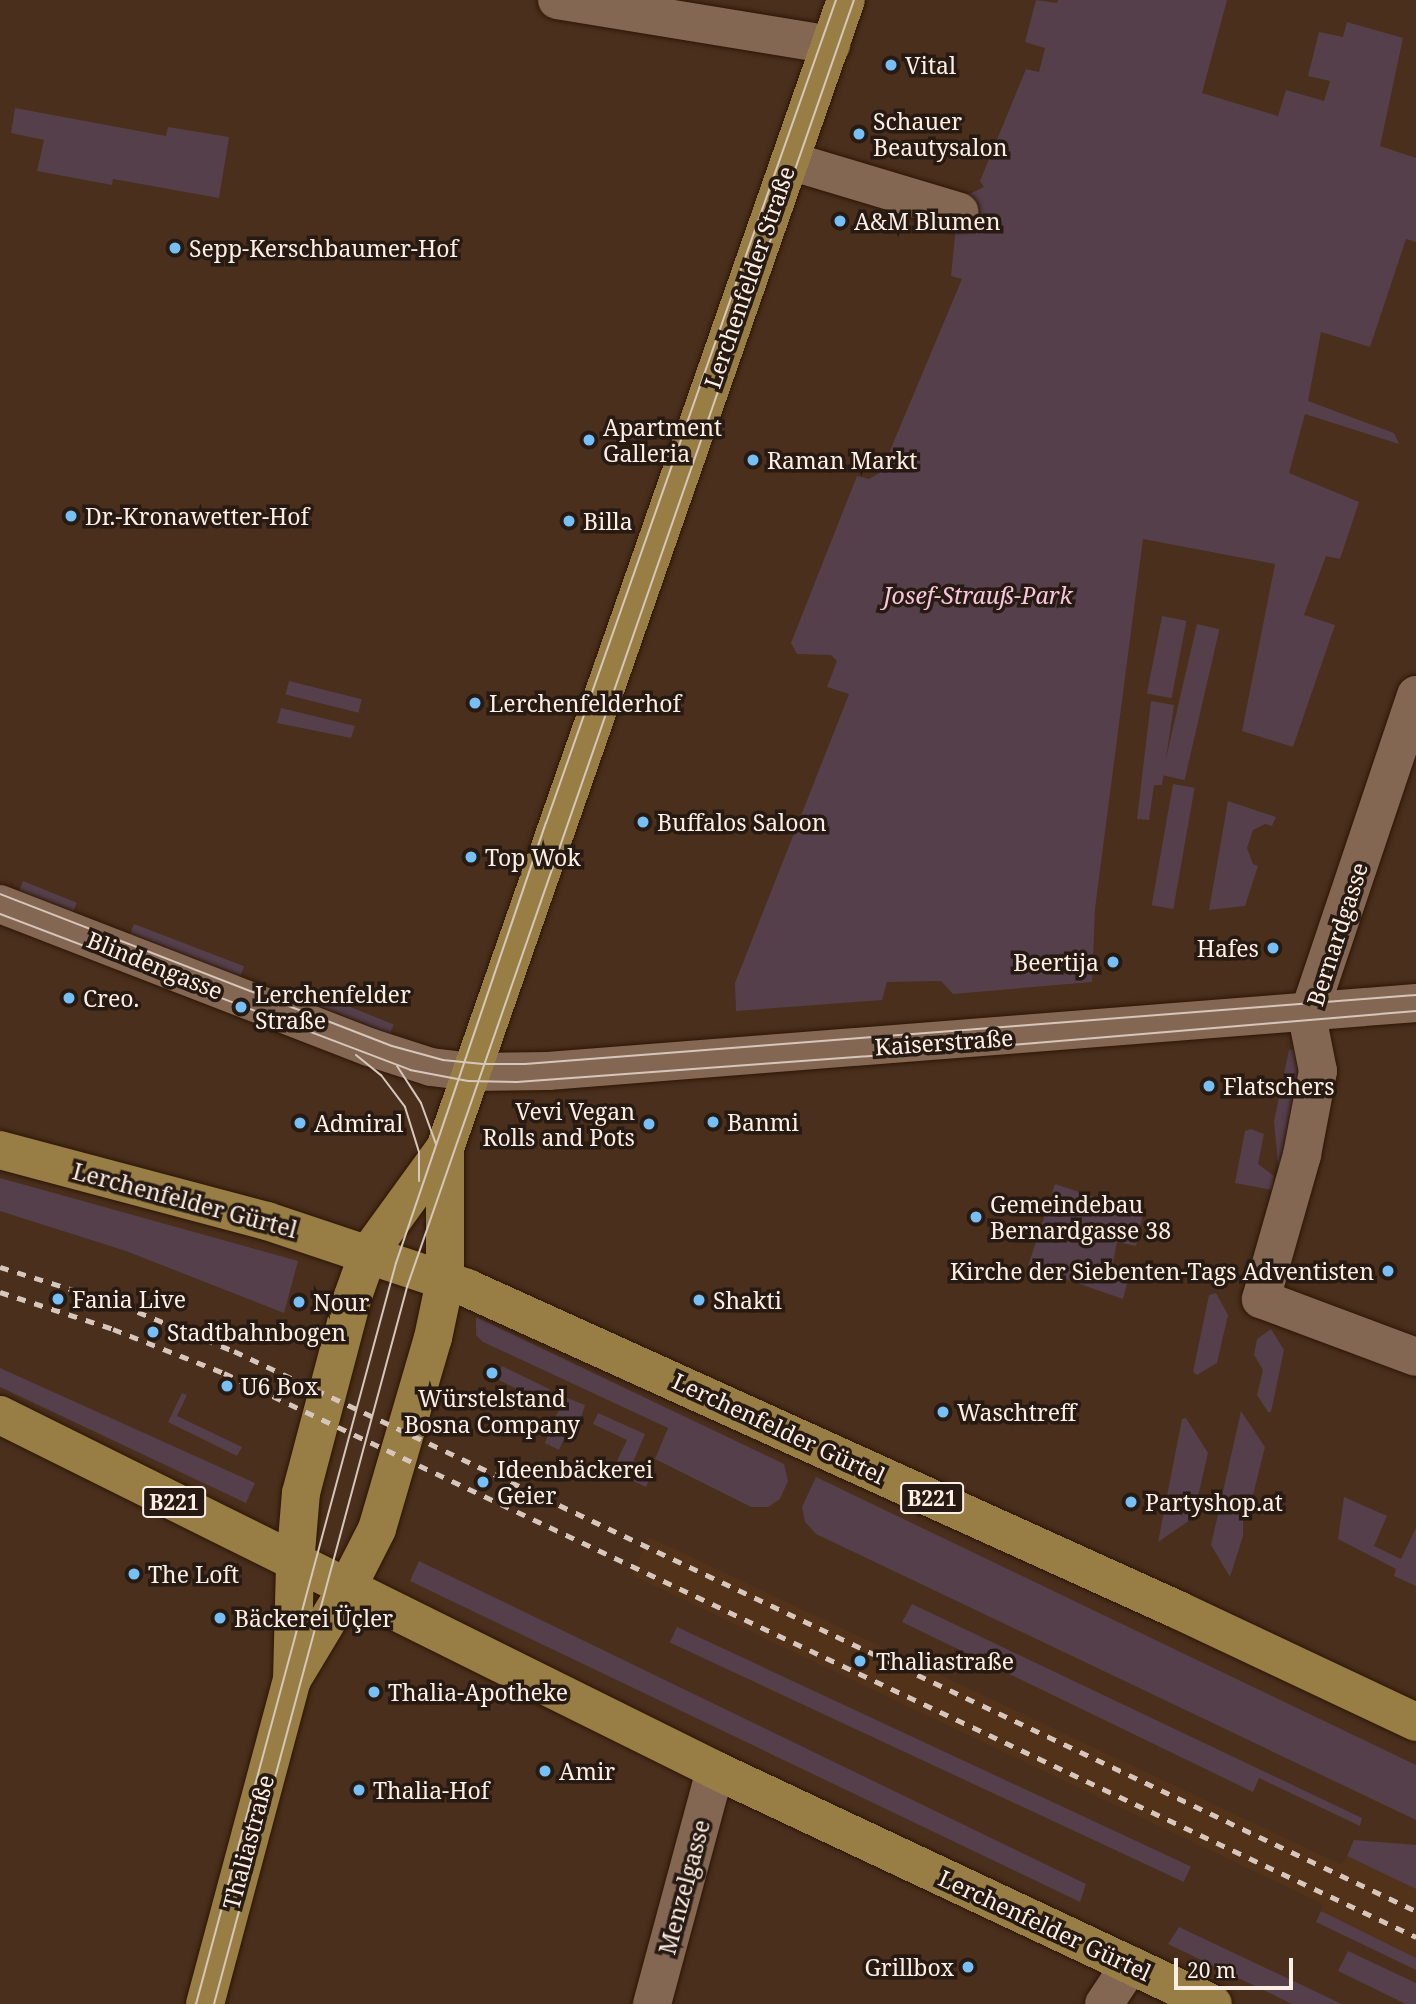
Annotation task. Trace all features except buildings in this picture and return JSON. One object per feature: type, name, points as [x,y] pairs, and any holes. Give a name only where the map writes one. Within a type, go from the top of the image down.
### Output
[{"type":"main road","name":"Lerchenfelder Straße","points":[[368,1254],[445,1148],[846,0]]},
{"type":"main road","name":"Lerchenfelder Straße","points":[[445,1148],[445,1281]]},
{"type":"main road","name":"Lerchenfelder Gürtel","points":[[0,1150],[267,1221],[445,1281],[576,1335],[1416,1722]]},
{"type":"main road","points":[[292,1679],[295,1564],[303,1484],[353,1296],[368,1254]]},
{"type":"main road","points":[[292,1679],[348,1588],[377,1529],[436,1328],[445,1281]]},
{"type":"main road","name":"Lerchenfelder Gürtel","points":[[0,1415],[295,1564],[715,1770],[1213,2004]]},
{"type":"main road","name":"Thaliastraße","points":[[205,2004],[292,1679]]},
{"type":"street","points":[[557,0],[831,45]]},
{"type":"street","points":[[790,161],[960,212]]},
{"type":"street","name":"Bernardgasse","points":[[1416,695],[1310,1012],[1308,1021],[1318,1071],[1302,1154],[1261,1298],[1416,1357]]},
{"type":"street","name":"Blindengasse","points":[[0,904],[369,1047],[431,1067],[471,1072]]},
{"type":"street","name":"Kaiserstraße","points":[[471,1072],[548,1071],[1416,1003]]},
{"type":"street","name":"Menzelgasse","points":[[652,2004],[715,1770]]},
{"type":"street","points":[[1104,2004],[1130,1965]]},
{"type":"shaded area","points":[[649,1537],[1342,1865],[1347,1856],[1416,1889],[1416,1958],[1321,1911],[1323,1904],[632,1575]]},
{"type":"green space","name":"Josef-Strauß-Park","points":[[1036,0],[1057,3],[1058,0],[1227,0],[1202,93],[1278,116],[1286,90],[1324,101],[1330,81],[1308,76],[1319,32],[1343,37],[1347,22],[1403,38],[1380,146],[1416,158],[1416,242],[1406,239],[1370,347],[1321,332],[1308,401],[1394,433],[1399,444],[1305,414],[1289,473],[1359,502],[1340,559],[1326,556],[1304,615],[1335,625],[1293,747],[1242,731],[1275,564],[1143,539],[1095,909],[1092,982],[953,994],[941,981],[887,982],[882,1000],[736,1011],[735,983],[849,694],[827,687],[837,661],[831,655],[797,654],[791,643],[857,476],[869,479],[881,472],[962,279],[951,276],[956,226],[965,196],[984,187],[980,181],[1026,69],[1039,72],[1045,48],[1025,42]]},
{"type":"green space","points":[[15,108],[166,136],[168,127],[229,137],[219,198],[113,179],[112,185],[37,171],[44,140],[11,133]]},
{"type":"green space","points":[[1162,616],[1187,621],[1171,698],[1147,694]]},
{"type":"green space","points":[[1197,624],[1219,629],[1185,780],[1162,775]]},
{"type":"green space","points":[[289,681],[362,699],[358,713],[286,695]]},
{"type":"green space","points":[[1151,701],[1174,705],[1162,785],[1154,785],[1149,820],[1137,819]]},
{"type":"green space","points":[[281,708],[355,726],[351,738],[277,723]]},
{"type":"green space","points":[[1173,784],[1195,788],[1173,909],[1152,905]]},
{"type":"green space","points":[[1228,801],[1276,817],[1272,826],[1265,824],[1253,830],[1247,848],[1253,864],[1258,866],[1245,906],[1209,910]]},
{"type":"green space","points":[[23,881],[77,903],[73,913],[19,891]]},
{"type":"green space","points":[[134,924],[244,966],[240,977],[130,935]]},
{"type":"green space","points":[[301,987],[394,1024],[390,1035],[297,997]]},
{"type":"green space","points":[[1303,1047],[1286,1176],[1278,1165],[1274,1121],[1289,1050]]},
{"type":"green space","points":[[1251,1129],[1264,1134],[1258,1164],[1274,1176],[1272,1190],[1235,1183],[1245,1131]]},
{"type":"green space","points":[[0,1178],[298,1261],[284,1313],[126,1251],[0,1211]]},
{"type":"green space","points":[[1055,1184],[1143,1213],[1136,1246],[1117,1242],[1112,1268],[1130,1272],[1123,1299],[1028,1266]]},
{"type":"green space","points":[[1216,1293],[1228,1315],[1217,1363],[1197,1375],[1193,1372],[1209,1295]]},
{"type":"green space","points":[[476,1317],[784,1464],[788,1481],[780,1499],[768,1507],[751,1507],[655,1459],[668,1428],[483,1342],[476,1335]]},
{"type":"green space","points":[[1271,1329],[1284,1350],[1271,1412],[1268,1412],[1257,1395],[1263,1370],[1254,1355],[1257,1339]]},
{"type":"green space","points":[[502,1366],[550,1389],[543,1402],[496,1379]]},
{"type":"green space","points":[[0,1368],[255,1483],[246,1503],[0,1387]]},
{"type":"green space","points":[[182,1393],[187,1395],[177,1416],[242,1447],[237,1456],[168,1422]]},
{"type":"green space","points":[[565,1397],[585,1405],[581,1418],[574,1416],[559,1450],[545,1443],[548,1435],[534,1430],[539,1420],[551,1426]]},
{"type":"green space","points":[[1241,1411],[1265,1447],[1249,1511],[1243,1517],[1243,1536],[1230,1577],[1211,1545]]},
{"type":"green space","points":[[598,1413],[645,1434],[629,1471],[649,1480],[646,1487],[612,1471],[627,1440],[593,1424]]},
{"type":"green space","points":[[1186,1418],[1208,1453],[1193,1518],[1158,1542],[1182,1419]]},
{"type":"green space","points":[[816,1477],[1416,1765],[1416,1820],[816,1534],[805,1522],[802,1507]]},
{"type":"green space","points":[[1344,1497],[1387,1516],[1374,1546],[1401,1559],[1416,1528],[1416,1586],[1394,1576],[1396,1569],[1338,1539]]},
{"type":"green space","points":[[419,1561],[1086,1884],[1080,1902],[410,1581]]},
{"type":"green space","points":[[912,1604],[1362,1818],[1360,1826],[1259,1778],[1253,1792],[902,1622]]},
{"type":"green space","points":[[677,1627],[1191,1867],[1184,1882],[670,1642]]},
{"type":"green space","points":[[1354,1840],[1416,1845],[1416,1889],[1347,1856]]},
{"type":"green space","points":[[1321,1911],[1416,1958],[1416,1970],[1316,1922]]},
{"type":"green space","points":[[1179,1927],[1342,2004],[1292,2004],[1168,1944]]},
{"type":"green space","points":[[1348,1951],[1416,1983],[1416,2004],[1406,2004],[1338,1971]]},
{"type":"tram line","points":[[196,2004],[396,1263],[546,823],[836,0]]},
{"type":"tram line","points":[[214,2004],[407,1287],[854,0]]},
{"type":"tram line","points":[[0,894],[392,1046],[443,1060],[483,1064],[525,1064],[1416,995]]},
{"type":"tram line","points":[[0,914],[410,1070],[468,1081],[517,1082],[916,1053],[1416,1011]]},
{"type":"tram line","points":[[356,1055],[381,1075],[405,1107],[419,1152],[419,1181]]},
{"type":"tram line","points":[[397,1066],[421,1103],[436,1144]]},
{"type":"railway","points":[[0,1267],[121,1305],[234,1351],[1416,1911]]},
{"type":"railway","points":[[0,1292],[113,1329],[224,1373],[1416,1937]]},
{"type":"place","name":"Vital","points":[[891,65]]},
{"type":"place","name":"Schauer Beautysalon","points":[[859,134]]},
{"type":"place","name":"A&M Blumen","points":[[840,221]]},
{"type":"place","name":"Sepp-Kerschbaumer-Hof","points":[[175,248]]},
{"type":"place","name":"Apartment Galleria","points":[[589,440]]},
{"type":"place","name":"Raman Markt","points":[[753,460]]},
{"type":"place","name":"Dr.-Kronawetter-Hof","points":[[71,516]]},
{"type":"place","name":"Billa","points":[[569,521]]},
{"type":"place","name":"Lerchenfelderhof","points":[[475,703]]},
{"type":"place","name":"Buffalos Saloon","points":[[643,822]]},
{"type":"place","name":"Top Wok","points":[[471,857]]},
{"type":"place","name":"Hafes","points":[[1273,948]]},
{"type":"place","name":"Beertija","points":[[1113,962]]},
{"type":"place","name":"Creo.","points":[[69,998]]},
{"type":"place","name":"Lerchenfelder Straße","points":[[241,1007]]},
{"type":"place","name":"Flatschers","points":[[1209,1086]]},
{"type":"place","name":"Banmi","points":[[713,1122]]},
{"type":"place","name":"Admiral","points":[[300,1123]]},
{"type":"place","name":"Vevi Vegan Rolls and Pots","points":[[649,1124]]},
{"type":"place","name":"Gemeindebau Bernardgasse 38","points":[[976,1217]]},
{"type":"place","name":"Kirche der Siebenten-Tags Adventisten","points":[[1388,1271]]},
{"type":"place","name":"Fania Live","points":[[58,1299]]},
{"type":"place","name":"Shakti","points":[[699,1300]]},
{"type":"place","name":"Nour","points":[[299,1302]]},
{"type":"place","name":"Stadtbahnbogen","points":[[153,1332]]},
{"type":"place","name":"Würstelstand Bosna Company","points":[[492,1373]]},
{"type":"place","name":"U6 Box","points":[[227,1386]]},
{"type":"place","name":"Waschtreff","points":[[943,1412]]},
{"type":"place","name":"Ideenbäckerei Geier","points":[[483,1482]]},
{"type":"place","name":"Partyshop.at","points":[[1131,1502]]},
{"type":"place","name":"The Loft","points":[[134,1574]]},
{"type":"place","name":"Bäckerei Üçler","points":[[220,1618]]},
{"type":"place","name":"Thaliastraße","points":[[860,1661]]},
{"type":"place","name":"Thalia-Apotheke","points":[[374,1692]]},
{"type":"place","name":"Amir","points":[[545,1771]]},
{"type":"place","name":"Thalia-Hof","points":[[359,1790]]},
{"type":"place","name":"Grillbox","points":[[968,1967]]}]
